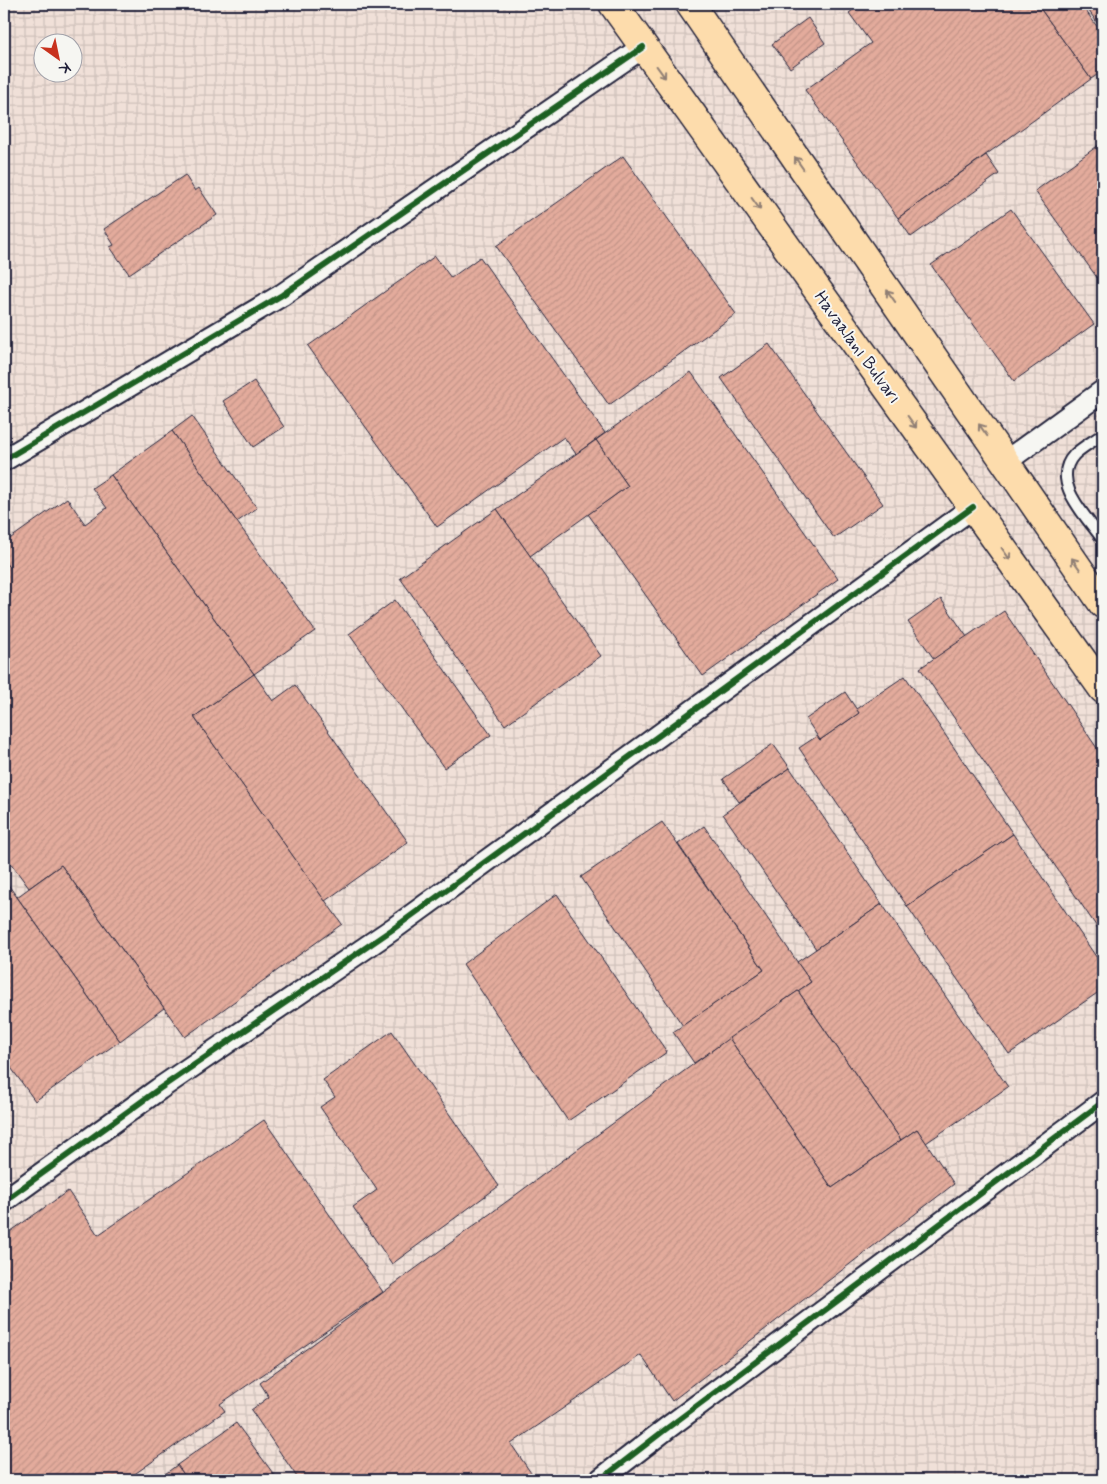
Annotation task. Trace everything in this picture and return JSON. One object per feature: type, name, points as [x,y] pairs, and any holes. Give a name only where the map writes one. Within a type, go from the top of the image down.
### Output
[{"type":"main road","name":"Havaalanı Bulvarı","points":[[613,4],[1103,689]]},
{"type":"main road","points":[[690,4],[1103,604]]},
{"type":"street","points":[[4,460],[282,295],[643,47]]},
{"type":"street","points":[[1005,462],[1103,390]]},
{"type":"street","points":[[4,1201],[159,1089],[393,929],[973,507]]},
{"type":"street","points":[[600,1480],[666,1428],[1103,1102]]},
{"type":"lane","points":[[1103,434],[1074,455],[1068,464],[1066,476],[1066,485],[1070,494],[1103,540]]},
{"type":"shaded area","points":[[4,4],[1103,4],[1103,1480],[4,1480]]},
{"type":"building","points":[[861,4],[1037,4],[1091,79],[898,218],[805,90],[871,43],[849,13]]},
{"type":"building","points":[[1037,4],[1081,4],[1103,35],[1103,71],[1091,79]]},
{"type":"building","points":[[1084,4],[1103,4],[1103,31]]},
{"type":"building","points":[[808,18],[825,43],[790,68],[772,44]]},
{"type":"building","points":[[1103,142],[1103,286],[1035,191]]},
{"type":"building","points":[[986,155],[999,174],[911,237],[898,218]]},
{"type":"building","points":[[623,156],[736,314],[609,405],[496,246]]},
{"type":"building","points":[[185,175],[195,191],[199,188],[217,215],[129,274],[110,247],[114,245],[104,229]]},
{"type":"building","points":[[1011,209],[1094,324],[1014,381],[931,265]]},
{"type":"building","points":[[435,256],[451,278],[480,257],[605,433],[576,454],[564,437],[437,527],[308,346]]},
{"type":"building","points":[[769,344],[883,504],[834,538],[721,378]]},
{"type":"building","points":[[691,372],[838,579],[703,676],[588,514],[628,486],[596,440]]},
{"type":"building","points":[[254,381],[284,427],[253,447],[223,401]]},
{"type":"building","points":[[192,416],[257,508],[237,522],[172,431]]},
{"type":"building","points":[[172,431],[315,631],[254,674],[111,475]]},
{"type":"building","points":[[596,440],[628,486],[530,556],[497,509]]},
{"type":"building","points":[[111,475],[254,674],[194,717],[342,924],[185,1037],[61,865],[29,888],[4,854],[4,569],[8,566],[4,560],[4,543],[67,498],[85,524],[107,508],[92,488]]},
{"type":"building","points":[[497,509],[601,656],[505,725],[400,578]]},
{"type":"building","points":[[941,599],[967,637],[934,659],[908,622]]},
{"type":"building","points":[[395,600],[491,735],[444,768],[349,634]]},
{"type":"building","points":[[1004,611],[1103,757],[1103,936],[920,668]]},
{"type":"building","points":[[254,674],[273,701],[295,685],[408,842],[325,901],[194,717]]},
{"type":"building","points":[[905,676],[1013,834],[907,906],[799,748],[817,736],[820,740],[859,713],[856,709]]},
{"type":"building","points":[[845,692],[859,713],[820,740],[806,719]]},
{"type":"building","points":[[773,744],[790,768],[739,802],[723,779]]},
{"type":"building","points":[[790,768],[882,904],[816,949],[723,814]]},
{"type":"building","points":[[662,822],[764,970],[683,1026],[581,877]]},
{"type":"building","points":[[704,826],[811,982],[694,1063],[673,1032],[764,970],[678,844]]},
{"type":"building","points":[[1013,834],[1103,967],[1103,989],[1009,1054],[907,906]]},
{"type":"building","points":[[61,865],[164,1008],[120,1041],[17,897]]},
{"type":"building","points":[[4,879],[120,1041],[35,1101],[4,1058]]},
{"type":"building","points":[[557,894],[667,1052],[568,1121],[463,964]]},
{"type":"building","points":[[882,904],[1008,1087],[926,1143],[917,1129],[901,1140],[798,991],[811,982],[797,962]]},
{"type":"building","points":[[798,991],[901,1140],[832,1188],[729,1038]]},
{"type":"building","points":[[392,1031],[499,1186],[392,1264],[353,1207],[377,1190],[320,1107],[335,1097],[323,1080]]},
{"type":"building","points":[[729,1038],[832,1188],[917,1129],[954,1184],[672,1401],[641,1355],[511,1444],[531,1473],[520,1480],[299,1480],[251,1410],[269,1397],[260,1383]]},
{"type":"building","points":[[264,1120],[383,1292],[220,1404],[225,1411],[126,1480],[4,1480],[4,1236],[68,1191],[98,1235]]},
{"type":"building","points":[[236,1423],[278,1480],[188,1480],[177,1465]]},
{"type":"building","points":[[177,1465],[188,1480],[157,1480]]},
{"type":"cycle path","points":[[4,460],[282,295],[643,47]]},
{"type":"cycle path","points":[[4,1201],[159,1089],[393,929],[973,507]]},
{"type":"cycle path","points":[[600,1480],[1103,1102]]}]
